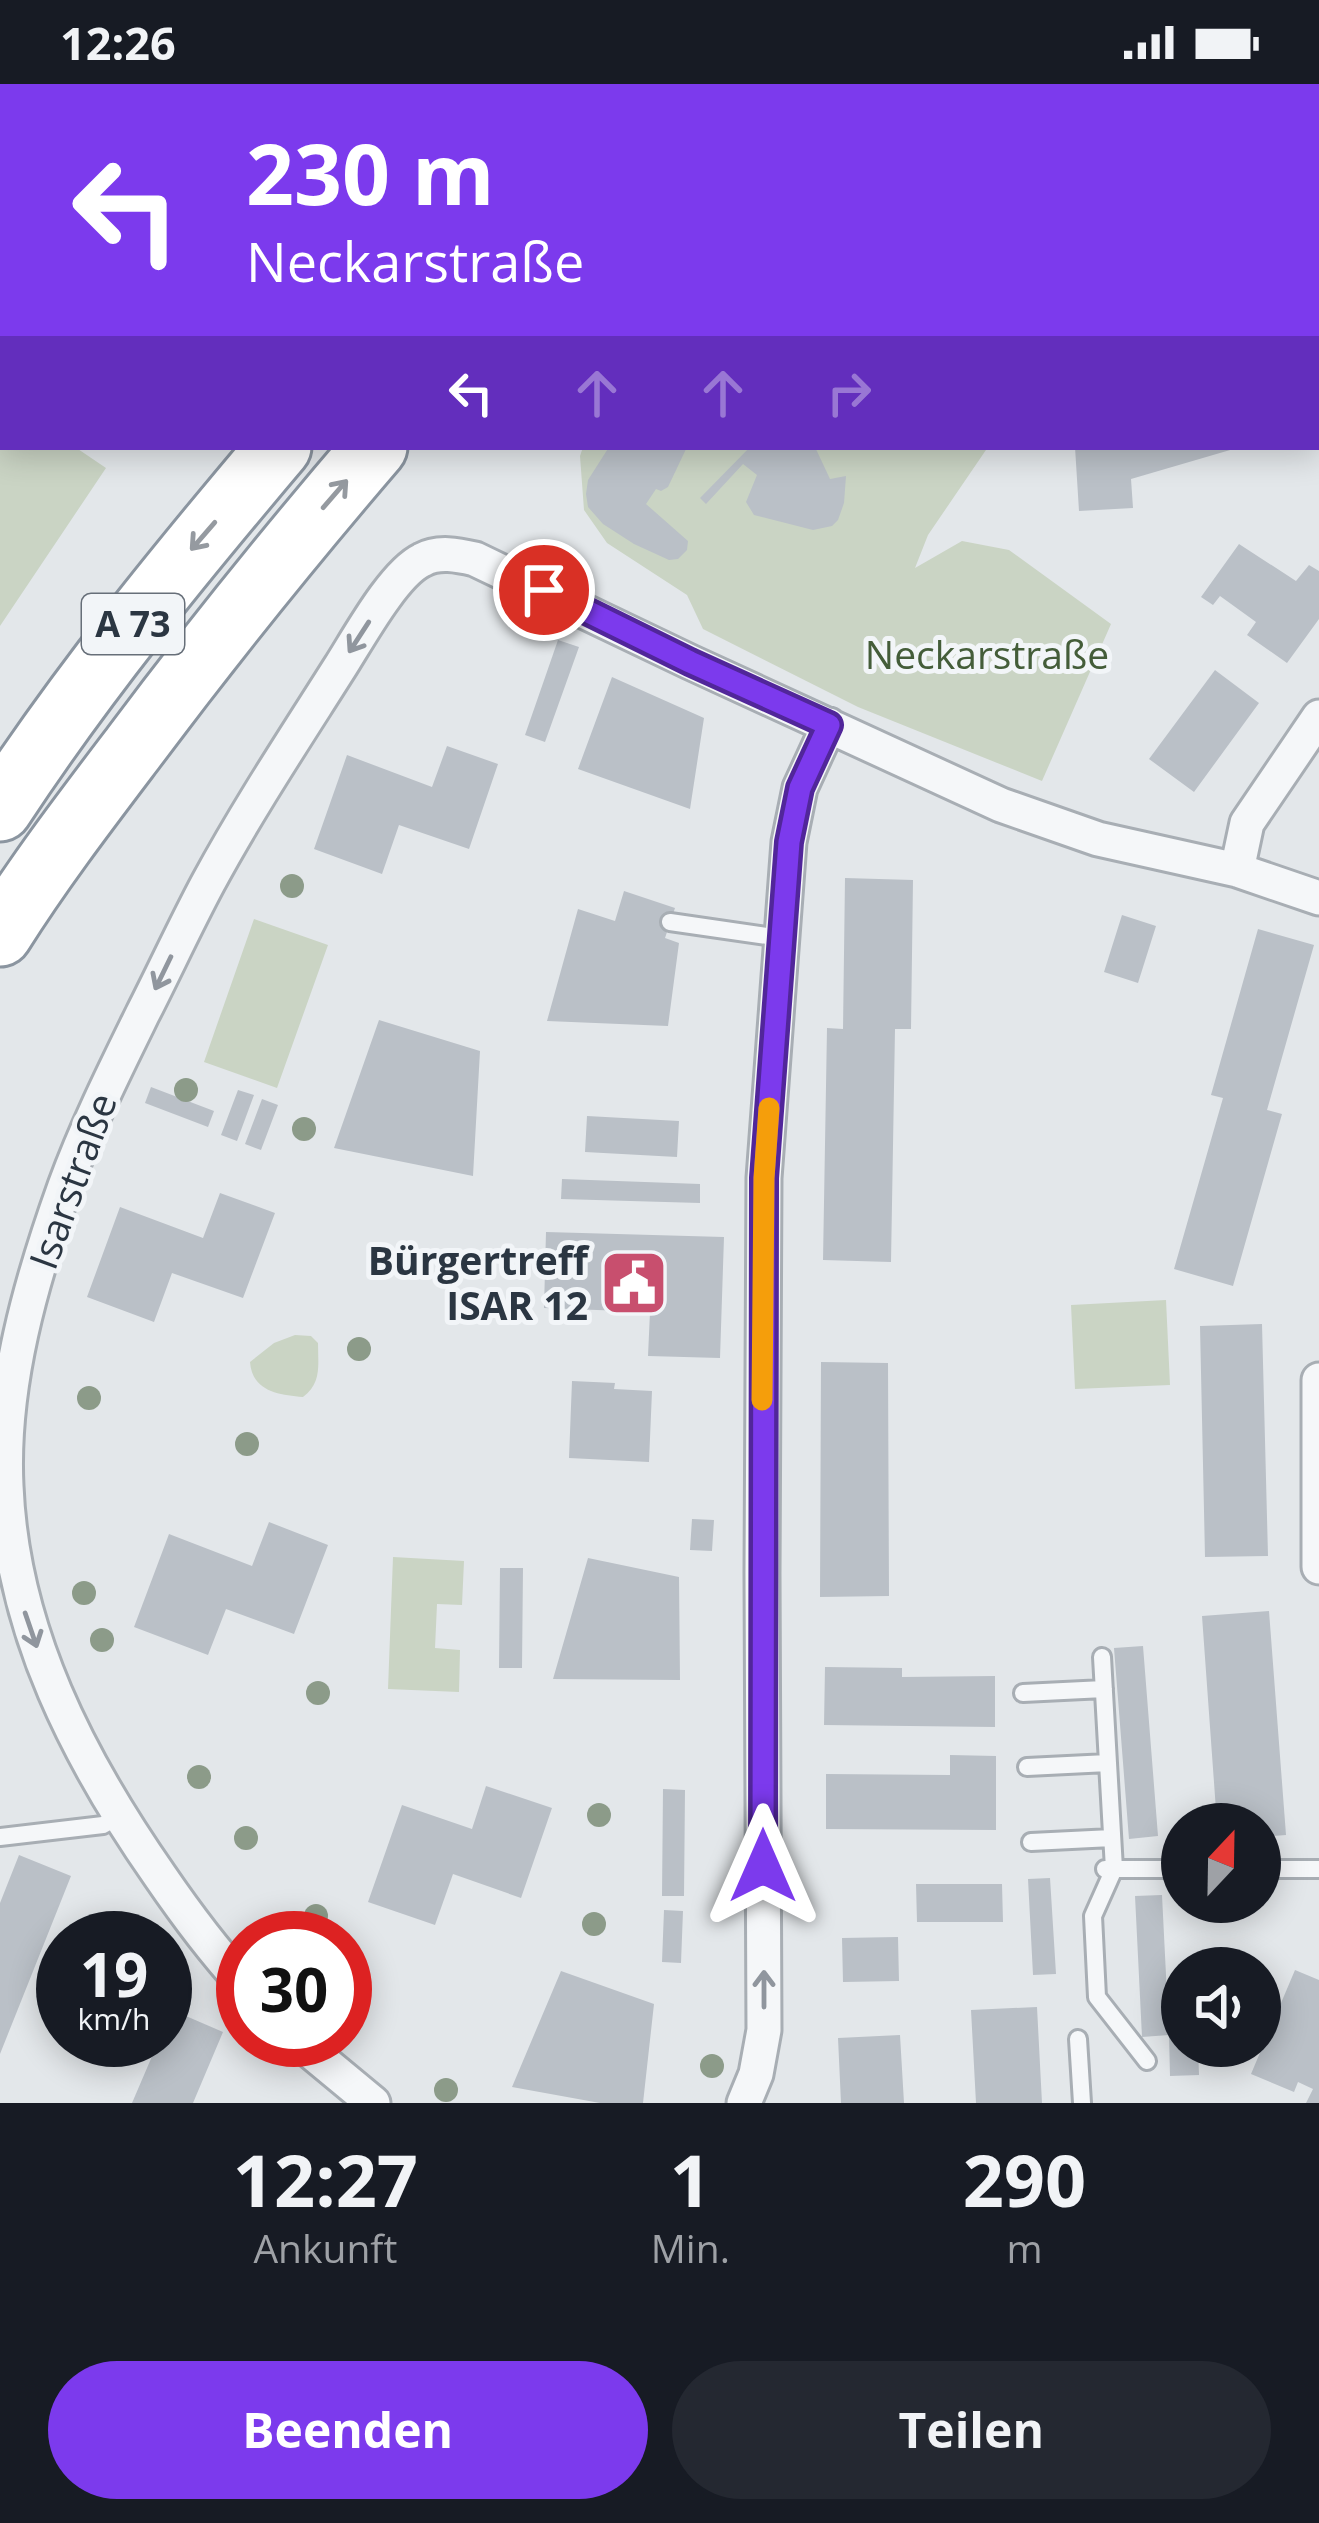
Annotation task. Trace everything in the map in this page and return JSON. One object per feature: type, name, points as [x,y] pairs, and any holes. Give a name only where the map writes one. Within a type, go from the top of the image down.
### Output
[{"type":"highway","name":"A 73","points":[[0,809],[167,579],[276,450]]},
{"type":"highway","name":"A 73","points":[[0,934],[40,871],[278,560],[372,450]]},
{"type":"highway","points":[[0,983],[74,868],[132,750]]},
{"type":"street","name":"Isarstraße","points":[[216,1954],[119,1816],[54,1696],[23,1607],[12,1548],[5,1450],[20,1342],[65,1186],[98,1106],[208,884],[374,614],[405,573],[438,555],[475,559],[510,573],[829,725]]},
{"type":"street","points":[[1237,870],[1247,824],[1319,717]]},
{"type":"street","points":[[744,2103],[756,2074],[764,2030],[764,1178],[794,813],[800,788],[829,725],[1040,820],[1237,870],[1319,898]]},
{"type":"street","points":[[1319,1380],[1319,1567]]},
{"type":"street","points":[[330,2067],[373,2103]]},
{"type":"lane","points":[[670,922],[781,938]]},
{"type":"lane","points":[[1102,1657],[1112,1838],[1109,1869],[1093,1916],[1097,1997],[1148,2061]]},
{"type":"lane","points":[[1023,1693],[1104,1689]]},
{"type":"lane","points":[[1028,1767],[1108,1763]]},
{"type":"lane","points":[[0,1838],[103,1825],[119,1816]]},
{"type":"lane","points":[[1031,1842],[1112,1838]]},
{"type":"lane","points":[[1109,1869],[1161,1869]]},
{"type":"lane","points":[[1281,1869],[1319,1869]]},
{"type":"lane","points":[[1078,2039],[1082,2103]]},
{"type":"green space","points":[[0,450],[79,450],[106,468],[0,626]]},
{"type":"green space","name":"Neckarstraße","points":[[582,450],[986,450],[928,535],[915,568],[962,541],[1009,550],[1111,624],[1042,781],[858,707],[703,629],[687,595],[607,543],[584,510]]},
{"type":"green space","points":[[254,919],[328,945],[277,1088],[204,1062]]},
{"type":"green space","points":[[1166,1300],[1170,1385],[1075,1389],[1071,1305]]},
{"type":"green space","points":[[295,1335],[311,1336],[318,1343],[316,1380],[303,1397],[261,1385],[250,1362],[274,1343]]},
{"type":"green space","points":[[393,1557],[464,1561],[462,1605],[437,1604],[435,1648],[460,1650],[459,1692],[388,1689]]},
{"type":"building","points":[[607,450],[686,450],[668,487],[656,489],[646,504],[688,541],[687,550],[669,560],[603,524],[588,507],[588,480]]},
{"type":"building","points":[[747,450],[816,450],[830,479],[846,476],[838,520],[813,530],[754,515],[746,502],[757,475],[743,464],[706,504],[700,498]]},
{"type":"building","points":[[1075,450],[1230,450],[1131,479],[1133,508],[1079,511]]},
{"type":"building","points":[[1239,544],[1296,581],[1309,565],[1319,571],[1319,619],[1287,663],[1247,635],[1256,622],[1220,596],[1213,605],[1201,597]]},
{"type":"building","points":[[558,640],[579,647],[545,742],[525,735]]},
{"type":"building","points":[[1215,670],[1259,703],[1194,792],[1149,759]]},
{"type":"building","points":[[612,677],[704,718],[690,809],[578,769]]},
{"type":"building","points":[[447,746],[498,764],[469,849],[399,825],[382,874],[314,849],[347,755],[432,787]]},
{"type":"building","points":[[845,878],[913,880],[911,1029],[895,1029],[891,1262],[823,1260],[827,1028],[843,1029]]},
{"type":"building","points":[[624,891],[675,908],[665,938],[679,943],[668,1026],[547,1021],[578,909],[615,921]]},
{"type":"building","points":[[1122,915],[1156,926],[1138,983],[1104,972]]},
{"type":"building","points":[[1258,929],[1314,945],[1267,1110],[1282,1114],[1233,1286],[1174,1269],[1223,1098],[1211,1095]]},
{"type":"building","points":[[379,1020],[480,1051],[473,1176],[334,1148]]},
{"type":"building","points":[[151,1087],[214,1111],[208,1127],[145,1103]]},
{"type":"building","points":[[238,1090],[254,1095],[237,1141],[221,1135]]},
{"type":"building","points":[[262,1099],[278,1105],[261,1150],[245,1144]]},
{"type":"building","points":[[587,1116],[679,1121],[677,1157],[585,1152]]},
{"type":"building","points":[[562,1179],[700,1184],[700,1203],[561,1199]]},
{"type":"building","points":[[220,1193],[275,1213],[243,1298],[172,1273],[154,1322],[87,1297],[120,1207],[203,1238]]},
{"type":"building","name":"Bürgertreff ISAR 12","points":[[546,1232],[724,1237],[720,1358],[648,1356],[650,1312],[544,1308]]},
{"type":"building","points":[[1262,1324],[1268,1556],[1205,1557],[1200,1326]]},
{"type":"building","points":[[821,1362],[888,1363],[889,1596],[820,1597]]},
{"type":"building","points":[[572,1381],[652,1391],[649,1462],[569,1458]]},
{"type":"building","points":[[692,1519],[714,1520],[712,1551],[690,1550]]},
{"type":"building","points":[[269,1522],[328,1545],[294,1634],[226,1609],[208,1655],[134,1627],[169,1534],[252,1566]]},
{"type":"building","points":[[588,1558],[679,1577],[680,1680],[553,1679]]},
{"type":"building","points":[[500,1568],[523,1568],[522,1668],[499,1668]]},
{"type":"building","points":[[1269,1611],[1286,1835],[1281,1835],[1281,1803],[1215,1803],[1202,1616]]},
{"type":"building","points":[[1143,1646],[1158,1836],[1129,1839],[1114,1648]]},
{"type":"building","points":[[825,1667],[902,1668],[902,1677],[995,1676],[995,1727],[824,1725]]},
{"type":"building","points":[[950,1755],[996,1756],[996,1830],[826,1829],[826,1774],[950,1775]]},
{"type":"building","points":[[486,1786],[552,1808],[521,1898],[453,1874],[435,1925],[368,1902],[402,1805],[472,1829]]},
{"type":"building","points":[[663,1789],[685,1790],[684,1896],[662,1896]]},
{"type":"building","points":[[19,1855],[71,1876],[57,1911],[36,1911],[36,1964],[0,2054],[0,1903]]},
{"type":"building","points":[[1050,1878],[1056,1974],[1033,1975],[1028,1879]]},
{"type":"building","points":[[916,1884],[1002,1884],[1003,1922],[917,1922]]},
{"type":"building","points":[[1161,1895],[1161,2036],[1142,2037],[1135,1896]]},
{"type":"building","points":[[664,1910],[683,1911],[681,1963],[662,1962]]},
{"type":"building","points":[[898,1937],[899,1981],[843,1982],[842,1938]]},
{"type":"building","points":[[1295,1970],[1319,1980],[1319,2103],[1306,2103],[1313,2089],[1298,2082],[1294,2092],[1251,2074],[1254,2067],[1281,2067],[1281,2003]]},
{"type":"building","points":[[561,1971],[654,2004],[643,2103],[600,2103],[512,2087]]},
{"type":"building","points":[[1037,2007],[1042,2103],[976,2103],[971,2010]]},
{"type":"building","points":[[192,2019],[216,2029],[216,2049],[193,2103],[132,2103],[147,2067],[192,2067]]},
{"type":"building","points":[[900,2035],[904,2103],[841,2103],[838,2038]]},
{"type":"building","points":[[1170,2067],[1199,2067],[1199,2075],[1170,2076]]},
{"type":"slow traffic","points":[[762,1400],[769,1108]]},
{"type":"place","name":"Bürgertreff ISAR 12","points":[[634,1283]]},
{"type":"route","points":[[544,590],[829,725],[800,788],[789,842],[764,1178],[763,1866]]}]
